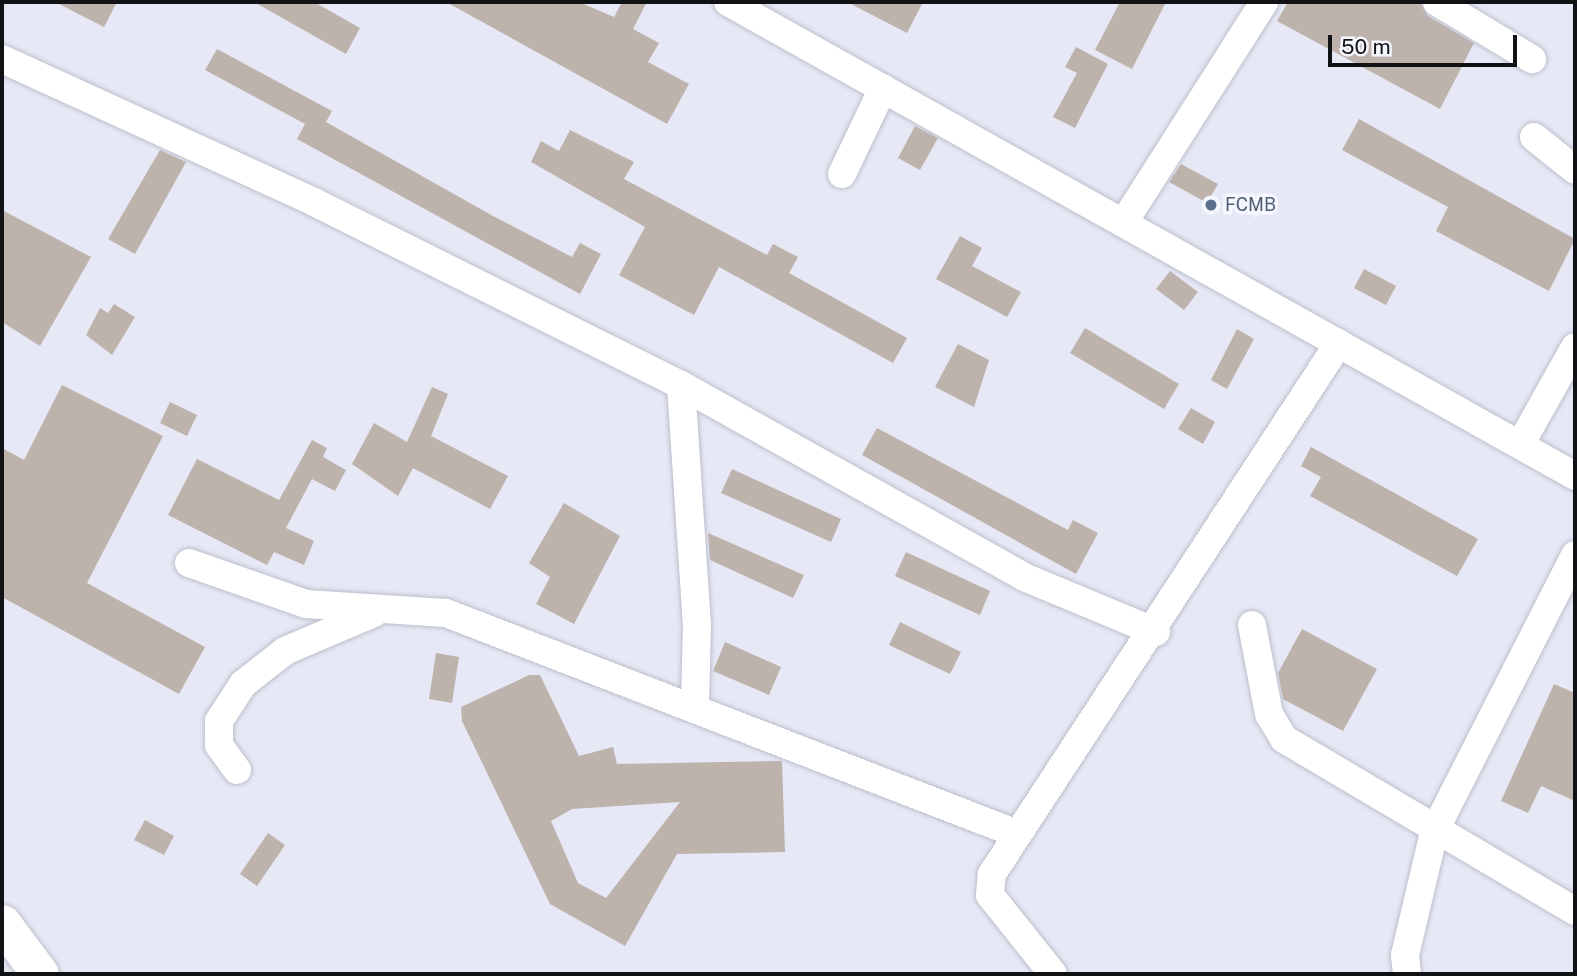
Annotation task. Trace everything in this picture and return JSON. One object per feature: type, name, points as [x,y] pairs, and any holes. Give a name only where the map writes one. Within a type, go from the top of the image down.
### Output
[{"type":"main road","points":[[2,923],[40,974]]},
{"type":"street","points":[[728,2],[1575,476]]},
{"type":"street","points":[[1124,222],[1264,2]]},
{"type":"street","points":[[1437,2],[1532,60]]},
{"type":"street","points":[[2,59],[314,202],[681,385],[1024,577],[1156,632]]},
{"type":"street","points":[[842,174],[883,88]]},
{"type":"street","points":[[1534,136],[1575,170]]},
{"type":"street","points":[[1052,974],[990,895],[992,874],[1015,833],[1156,632],[1339,343]]},
{"type":"street","points":[[1520,445],[1575,347]]},
{"type":"street","points":[[681,385],[697,623],[695,706]]},
{"type":"street","points":[[1407,974],[1405,955],[1434,832],[1565,598],[1575,555]]},
{"type":"street","points":[[189,563],[306,604],[376,611],[446,613],[695,706],[1015,833]]},
{"type":"street","points":[[237,770],[219,745],[219,721],[243,684],[285,651],[376,611]]},
{"type":"street","points":[[1252,625],[1269,714],[1284,739],[1434,832],[1575,911]]},
{"type":"building","points":[[55,2],[117,2],[104,27]]},
{"type":"building","points":[[254,2],[314,2],[360,28],[346,54]]},
{"type":"building","points":[[446,2],[579,2],[614,17],[622,2],[647,2],[633,29],[659,43],[648,62],[689,84],[667,124]]},
{"type":"building","points":[[847,2],[923,2],[907,33]]},
{"type":"building","points":[[1120,2],[1166,2],[1132,69],[1095,50]]},
{"type":"building","points":[[1288,2],[1420,2],[1428,16],[1474,43],[1440,109],[1277,21]]},
{"type":"building","points":[[1076,47],[1108,64],[1075,128],[1053,117],[1077,73],[1065,67]]},
{"type":"building","points":[[217,49],[332,111],[326,122],[493,216],[572,257],[580,243],[601,254],[580,294],[297,139],[305,124],[205,70]]},
{"type":"building","points":[[1359,119],[1575,239],[1549,291],[1436,231],[1448,207],[1342,150]]},
{"type":"building","points":[[915,126],[938,138],[920,170],[898,158]]},
{"type":"building","points":[[570,130],[634,162],[624,179],[767,255],[773,244],[798,257],[789,273],[907,338],[893,363],[719,267],[694,315],[619,275],[645,227],[531,162],[541,141],[559,151]]},
{"type":"building","points":[[160,150],[186,162],[135,254],[108,239]]},
{"type":"building","points":[[1181,164],[1218,184],[1207,203],[1169,182]]},
{"type":"building","points":[[2,210],[91,257],[40,346],[2,322]]},
{"type":"building","points":[[960,236],[982,248],[972,266],[1021,292],[1007,317],[936,279]]},
{"type":"building","points":[[1364,269],[1396,286],[1386,305],[1354,288]]},
{"type":"building","points":[[1170,271],[1198,292],[1184,310],[1156,289]]},
{"type":"building","points":[[114,304],[135,317],[112,355],[86,335],[100,308],[108,313]]},
{"type":"building","points":[[1085,328],[1179,384],[1164,409],[1070,353]]},
{"type":"building","points":[[1237,329],[1254,339],[1227,389],[1211,380]]},
{"type":"building","points":[[958,344],[989,360],[974,407],[935,387]]},
{"type":"building","points":[[62,385],[163,436],[87,583],[205,647],[179,694],[2,597],[2,448],[24,460]]},
{"type":"building","points":[[432,387],[448,394],[431,436],[508,476],[490,509],[413,468],[398,496],[352,464],[374,423],[407,442]]},
{"type":"building","points":[[170,402],[197,415],[187,436],[160,423]]},
{"type":"building","points":[[1191,408],[1215,422],[1203,444],[1178,429]]},
{"type":"building","points":[[877,428],[1068,530],[1073,520],[1098,533],[1076,574],[862,455]]},
{"type":"building","points":[[312,440],[327,448],[323,457],[346,470],[335,491],[312,479],[286,528],[314,541],[304,565],[274,552],[267,565],[168,515],[197,459],[279,500]]},
{"type":"building","points":[[1311,447],[1478,539],[1457,576],[1310,496],[1321,477],[1301,466]]},
{"type":"building","points":[[732,469],[841,519],[831,542],[721,493]]},
{"type":"building","points":[[564,503],[620,536],[574,624],[536,604],[550,577],[529,563]]},
{"type":"building","points":[[708,533],[804,575],[793,598],[710,560]]},
{"type":"building","points":[[906,552],[990,591],[980,615],[895,576]]},
{"type":"building","points":[[900,622],[961,652],[950,674],[889,645]]},
{"type":"building","points":[[1302,629],[1377,669],[1343,731],[1283,699],[1278,673]]},
{"type":"building","points":[[725,642],[781,667],[769,695],[713,671]]},
{"type":"building","points":[[436,653],[459,657],[452,703],[429,699]]},
{"type":"building","points":[[529,675],[540,675],[579,756],[613,747],[617,764],[782,761],[785,852],[677,854],[625,946],[550,904],[462,721],[461,707]],"holes":[[[680,802],[606,898],[578,883],[551,821],[572,809]]]},
{"type":"building","points":[[1554,684],[1575,693],[1575,801],[1541,786],[1528,813],[1501,801]]},
{"type":"building","points":[[145,820],[174,836],[164,855],[134,840]]},
{"type":"building","points":[[268,833],[285,845],[257,886],[240,874]]},
{"type":"place","name":"FCMB","points":[[1211,205]]}]
